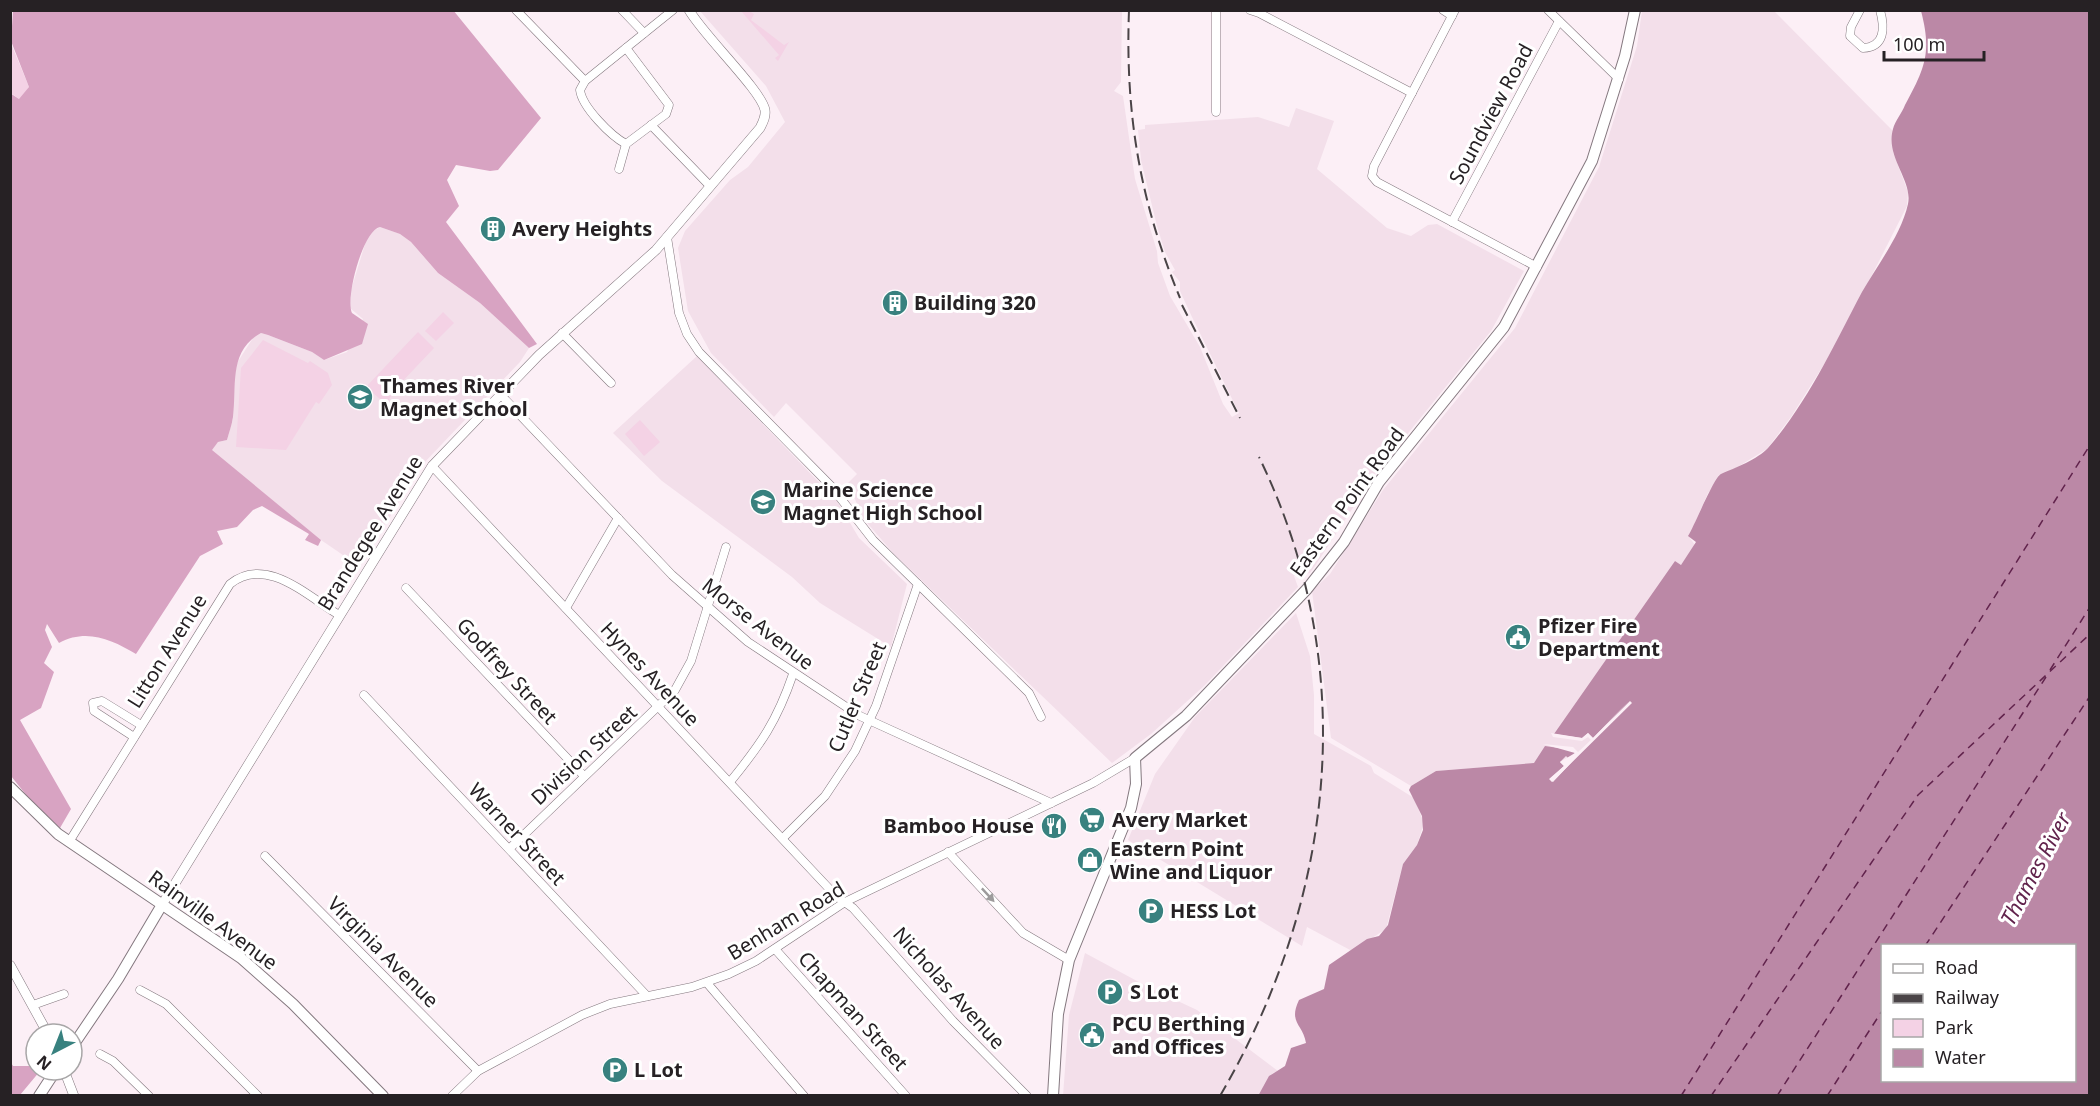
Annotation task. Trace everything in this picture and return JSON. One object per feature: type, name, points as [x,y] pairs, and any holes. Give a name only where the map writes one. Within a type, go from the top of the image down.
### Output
[{"type":"main road","name":"Eastern Point Road","points":[[1135,758],[1186,716],[1323,569],[1344,542],[1379,482],[1504,327],[1592,161],[1619,79],[1635,10]]},
{"type":"main road","points":[[1053,1095],[1058,1014],[1069,960],[1131,808],[1136,784],[1135,758]]},
{"type":"main road","name":"Rainville Avenue","points":[[10,787],[35,813],[69,842],[163,903],[241,958],[273,986],[383,1095]]},
{"type":"main road","points":[[84,1029],[118,979],[163,903]]},
{"type":"main road","points":[[39,1095],[49,1082]]},
{"type":"street","points":[[516,10],[585,81]]},
{"type":"street","points":[[622,10],[644,33]]},
{"type":"street","points":[[626,144],[610,134],[583,100],[580,90],[585,81],[674,10]]},
{"type":"street","name":"Brandegee Avenue","points":[[163,903],[432,466],[562,333],[669,235],[760,128],[765,111],[760,97],[712,43],[689,10]]},
{"type":"street","points":[[1216,10],[1216,112]]},
{"type":"street","points":[[1250,10],[1412,93]]},
{"type":"street","points":[[1443,10],[1454,13],[1374,166],[1372,176],[1377,182],[1537,267]]},
{"type":"street","points":[[1548,10],[1619,79]]},
{"type":"street","points":[[1860,10],[1851,27],[1850,36],[1863,48],[1872,48],[1879,42],[1883,24],[1880,10]]},
{"type":"street","name":"Soundview Road","points":[[1452,222],[1559,21]]},
{"type":"street","points":[[619,169],[626,144],[666,114],[669,105],[626,48]]},
{"type":"street","points":[[651,126],[710,186]]},
{"type":"street","points":[[669,235],[679,313],[694,346],[831,486],[870,536],[1029,693],[1041,717]]},
{"type":"street","points":[[562,333],[611,383]]},
{"type":"street","name":"Morse Avenue","points":[[500,394],[706,607],[793,674],[869,721],[1051,803]]},
{"type":"street","name":"Hynes Avenue","points":[[432,466],[845,902]]},
{"type":"street","points":[[566,608],[618,518]]},
{"type":"street","name":"Division Street","points":[[508,849],[659,708],[685,675],[726,547]]},
{"type":"street","name":"Litton Avenue","points":[[69,842],[225,590],[239,577],[253,573],[271,575],[339,615]]},
{"type":"street","name":"Cutler Street","points":[[783,838],[825,796],[843,772],[869,721],[918,584]]},
{"type":"street","name":"Godfrey Street","points":[[406,588],[584,776]]},
{"type":"street","points":[[730,782],[765,738],[781,708],[793,674]]},
{"type":"street","name":"Warner Street","points":[[364,695],[647,996]]},
{"type":"street","points":[[134,737],[94,711],[93,703],[102,701],[141,725]]},
{"type":"street","name":"Benham Road","points":[[452,1095],[478,1071],[582,1015],[610,1004],[707,983],[756,961],[845,902],[1100,779],[1135,758]]},
{"type":"street","points":[[948,852],[1023,933],[1069,960]]},
{"type":"street","name":"Virginia Avenue","points":[[265,856],[478,1071]]},
{"type":"street","name":"Nicholas Avenue","points":[[845,902],[898,957],[953,1021],[1027,1095]]},
{"type":"street","name":"Chapman Street","points":[[775,948],[906,1095]]},
{"type":"street","points":[[10,965],[42,1022]]},
{"type":"street","points":[[707,983],[804,1095]]},
{"type":"street","points":[[140,990],[169,1006],[258,1095]]},
{"type":"street","points":[[33,1005],[64,994]]},
{"type":"street","points":[[100,1054],[113,1061],[149,1095]]},
{"type":"shaded area","points":[[453,10],[541,118],[498,170],[490,171],[456,165],[447,180],[459,206],[446,222],[537,344],[529,348],[480,303],[438,273],[411,242],[400,234],[380,227],[367,240],[353,280],[350,305],[352,313],[368,324],[362,344],[324,360],[312,352],[261,333],[250,341],[243,349],[236,370],[233,417],[227,440],[218,442],[212,450],[321,540],[318,546],[305,540],[309,534],[262,506],[253,510],[237,527],[217,531],[223,544],[200,556],[136,654],[108,640],[89,636],[79,636],[59,643],[47,624],[45,630],[52,647],[44,663],[54,672],[41,708],[20,720],[71,809],[60,828],[27,796],[11,776],[10,93],[19,99],[29,87],[11,41],[13,11]]},
{"type":"shaded area","points":[[1122,10],[1121,82],[1114,91],[1123,96],[1135,179],[1157,251],[1158,263],[1170,296],[1200,347],[1223,404],[1232,417],[1239,413],[1180,291],[1180,282],[1172,272],[1175,270],[1165,252],[1157,226],[1141,160],[1138,130],[1145,129],[1145,125],[1258,117],[1289,127],[1296,108],[1334,121],[1317,169],[1387,228],[1411,236],[1428,225],[1437,224],[1524,271],[1491,331],[1375,474],[1310,573],[1294,576],[1298,587],[1205,685],[1151,734],[1112,763],[894,554],[862,517],[855,499],[845,486],[857,474],[786,403],[774,417],[711,353],[688,311],[678,248],[685,231],[730,180],[748,167],[785,122],[766,86],[700,11]]},
{"type":"shaded area","points":[[1642,11],[1774,11],[1893,131],[1893,152],[1908,192],[1907,206],[1838,342],[1791,417],[1767,449],[1726,474],[1708,493],[1691,532],[1690,538],[1695,545],[1681,565],[1675,561],[1588,733],[1593,738],[1552,782],[1534,763],[1436,771],[1411,786],[1331,738],[1312,591],[1330,574],[1383,490],[1515,328],[1599,167],[1637,46]]},
{"type":"shaded area","name":"Thames River Magnet School","points":[[380,227],[400,234],[411,242],[438,273],[480,303],[529,348],[520,362],[423,464],[359,566],[321,540],[211,450],[218,442],[227,440],[233,419],[235,366],[253,338],[261,333],[268,335],[312,352],[324,360],[347,352],[363,319],[350,308],[351,290],[370,233]]},
{"type":"shaded area","name":"Marine Science Magnet High School","points":[[697,356],[837,501],[859,538],[907,584],[891,647],[820,603],[792,577],[662,481],[613,433]]},
{"type":"shaded area","points":[[1296,613],[1310,656],[1314,695],[1314,734],[1371,766],[1374,773],[1414,798],[1424,823],[1417,845],[1403,864],[1386,929],[1352,951],[1307,927],[1302,946],[1128,840],[1155,774],[1195,717]]},
{"type":"shaded area","points":[[1085,953],[1197,1010],[1278,1071],[1273,1073],[1258,1095],[1063,1096],[1069,1015]]},
{"type":"shaded area","points":[[10,1061],[13,1066],[24,1066],[24,1082],[31,1082],[20,1095],[11,1095]]},
{"type":"green space","points":[[741,11],[754,14],[751,20],[784,45],[789,42],[778,61],[775,58],[779,55]]},
{"type":"green space","points":[[10,41],[29,87],[26,94],[19,99],[11,93]]},
{"type":"green space","points":[[443,312],[454,323],[436,341],[425,331]]},
{"type":"green space","points":[[418,332],[434,348],[397,387],[386,404],[366,387]]},
{"type":"green space","points":[[263,340],[308,363],[310,361],[328,373],[332,385],[319,404],[316,402],[286,450],[236,447],[241,368]]},
{"type":"green space","points":[[640,420],[660,442],[644,456],[625,434]]},
{"type":"water","name":"Thames River","points":[[1921,11],[2089,11],[2089,1095],[1258,1096],[1269,1076],[1285,1066],[1291,1048],[1306,1043],[1295,1014],[1299,1000],[1324,989],[1329,965],[1367,939],[1379,936],[1388,925],[1403,864],[1417,845],[1423,830],[1422,816],[1409,790],[1411,786],[1436,771],[1534,763],[1545,746],[1572,750],[1575,753],[1569,759],[1566,756],[1560,762],[1564,766],[1550,779],[1553,782],[1629,701],[1593,738],[1588,733],[1582,738],[1554,734],[1675,561],[1681,565],[1696,542],[1688,536],[1718,477],[1764,452],[1796,412],[1820,373],[1862,292],[1895,238],[1905,216],[1908,195],[1907,186],[1893,149],[1894,126],[1922,70],[1926,38]]},
{"type":"pier","points":[[1630,701],[1632,703],[1552,782],[1549,779],[1564,766],[1560,762],[1575,753],[1543,744],[1573,747],[1578,752],[1591,740],[1588,737],[1582,741],[1553,737],[1551,733],[1582,738],[1588,733],[1593,738]]},
{"type":"ferry route","points":[[1681,1096],[2090,445]]},
{"type":"ferry route","points":[[2050,670],[2090,607]]},
{"type":"ferry route","points":[[1711,1096],[1918,795],[2090,634]]},
{"type":"ferry route","points":[[1777,1096],[2046,677]]},
{"type":"ferry route","points":[[1926,944],[2090,696]]},
{"type":"ferry route","points":[[1827,1096],[1881,1013]]},
{"type":"railway","points":[[1129,10],[1130,85],[1138,157],[1155,227],[1180,298]]},
{"type":"railway","points":[[1182,305],[1240,418]]},
{"type":"railway","points":[[1220,1096],[1259,1020],[1289,942],[1310,862],[1321,781],[1322,699],[1312,617],[1291,537],[1259,457]]},
{"type":"place","name":"Avery Heights","points":[[493,229]]},
{"type":"place","name":"Building 320","points":[[895,303]]},
{"type":"place","name":"Thames River Magnet School","points":[[360,397]]},
{"type":"place","name":"Marine Science Magnet High School","points":[[763,502]]},
{"type":"place","name":"Pfizer Fire Department","points":[[1518,637]]},
{"type":"place","name":"Avery Market","points":[[1092,820]]},
{"type":"place","name":"Bamboo House","points":[[1054,826]]},
{"type":"place","name":"Eastern Point Wine and Liquor","points":[[1090,860]]},
{"type":"place","name":"HESS Lot","points":[[1151,911]]},
{"type":"place","name":"S Lot","points":[[1110,992]]},
{"type":"place","name":"PCU Berthing and Offices","points":[[1092,1035]]},
{"type":"place","name":"L Lot","points":[[615,1070]]}]
